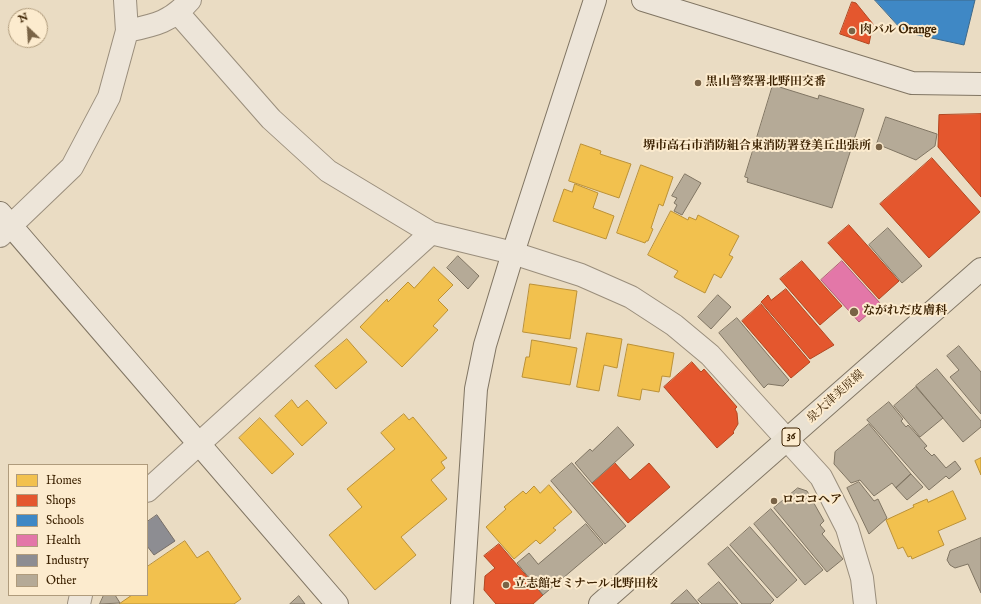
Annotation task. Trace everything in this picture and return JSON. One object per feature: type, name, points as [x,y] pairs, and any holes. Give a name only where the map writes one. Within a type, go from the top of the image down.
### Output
[{"type":"main road","name":"泉大津美原線","points":[[600,604],[981,269]]},
{"type":"street","points":[[125,0],[127,30],[109,97],[72,167],[4,225],[337,604]]},
{"type":"street","points":[[462,604],[476,389],[485,345],[513,253],[595,0]]},
{"type":"street","points":[[643,0],[912,83],[981,84]]},
{"type":"street","points":[[127,30],[155,25],[184,7],[271,119],[328,171],[431,233],[513,253],[581,275],[631,297],[674,325],[710,355],[821,477],[847,528],[862,578],[865,604]]},
{"type":"street","points":[[148,490],[197,443],[431,233]]},
{"type":"building: Homes","points":[[581,144],[601,151],[600,154],[631,164],[619,198],[569,181]]},
{"type":"building: Homes","points":[[641,165],[673,177],[663,206],[659,204],[651,228],[653,229],[648,241],[645,243],[617,233]]},
{"type":"building: Homes","points":[[575,184],[598,193],[593,208],[614,216],[606,239],[553,221],[564,189],[572,192]]},
{"type":"building: Homes","points":[[671,211],[688,220],[689,217],[696,220],[698,215],[739,236],[729,255],[733,257],[721,278],[714,274],[705,293],[674,277],[678,271],[648,255]]},
{"type":"building: Homes","points":[[434,267],[453,285],[438,300],[448,310],[433,326],[438,330],[402,367],[360,327],[387,299],[388,302],[408,282],[414,288]]},
{"type":"building: Homes","points":[[530,284],[577,291],[570,339],[523,332]]},
{"type":"building: Homes","points":[[587,333],[622,339],[617,368],[604,365],[599,391],[577,387]]},
{"type":"building: Homes","points":[[347,339],[367,362],[336,389],[315,366]]},
{"type":"building: Homes","points":[[532,340],[577,348],[570,385],[522,377],[526,357],[529,357]]},
{"type":"building: Homes","points":[[628,344],[674,353],[670,377],[662,376],[659,392],[642,389],[640,400],[618,396]]},
{"type":"building: Homes","points":[[292,400],[298,408],[307,400],[327,423],[302,446],[275,416]]},
{"type":"building: Homes","points":[[404,414],[409,420],[413,417],[447,458],[441,462],[445,468],[431,480],[447,499],[401,537],[416,555],[375,590],[329,535],[362,507],[347,489],[395,449],[381,433]]},
{"type":"building: Homes","points":[[260,418],[294,454],[272,474],[239,438]]},
{"type":"building: Homes","points":[[981,458],[981,475],[975,461]]},
{"type":"building: Homes","points":[[549,485],[572,512],[553,528],[556,530],[540,544],[536,540],[514,559],[486,527],[506,509],[504,507],[523,491],[526,494],[534,486],[540,493]]},
{"type":"building: Homes","points":[[953,491],[966,519],[938,531],[944,545],[912,559],[911,556],[908,557],[903,547],[898,549],[886,520],[914,507],[913,505],[927,499],[928,502]]},
{"type":"building: Homes","points":[[185,541],[197,558],[208,551],[241,599],[234,604],[119,604],[131,596],[148,596],[148,566]]},
{"type":"building: Shops","points":[[852,2],[856,3],[873,24],[869,44],[840,34]]},
{"type":"building: Shops","points":[[981,114],[981,197],[938,147],[939,115]]},
{"type":"building: Shops","points":[[932,158],[980,212],[929,258],[880,204]]},
{"type":"building: Shops","points":[[849,225],[899,281],[879,299],[828,243]]},
{"type":"building: Shops","points":[[802,261],[842,306],[820,325],[780,279]]},
{"type":"building: Shops","points":[[786,289],[834,345],[810,359],[761,302],[768,295],[771,300]]},
{"type":"building: Shops","points":[[761,304],[810,362],[791,378],[742,321]]},
{"type":"building: Shops","points":[[692,362],[701,372],[704,369],[737,407],[735,409],[738,424],[733,432],[734,433],[717,448],[664,387]]},
{"type":"building: Shops","points":[[615,463],[630,480],[649,463],[670,487],[628,523],[592,483]]},
{"type":"building: Shops","name":"立志館ゼミナール北野田校","points":[[499,544],[543,595],[533,604],[496,604],[484,590],[485,576],[495,568],[484,556]]},
{"type":"building: Schools","points":[[875,0],[975,0],[964,45],[904,32]]},
{"type":"building: Health","points":[[842,261],[880,303],[859,322],[821,280]]},
{"type":"building: Industry","points":[[157,515],[175,541],[154,555],[148,547],[148,521]]},
{"type":"building: Other","points":[[773,85],[818,99],[819,95],[864,109],[832,208],[747,182],[748,178],[745,177]]},
{"type":"building: Other","points":[[886,117],[937,134],[935,146],[916,160],[877,144]]},
{"type":"building: Other","points":[[685,174],[701,183],[682,215],[674,211],[677,205],[674,203],[677,198],[672,196]]},
{"type":"building: Other","points":[[888,228],[922,266],[902,283],[869,245]]},
{"type":"building: Other","points":[[458,256],[479,276],[468,289],[447,268]]},
{"type":"building: Other","points":[[718,295],[731,307],[711,329],[698,317]]},
{"type":"building: Other","points":[[737,318],[789,380],[783,386],[768,384],[764,388],[719,333]]},
{"type":"building: Other","points":[[959,346],[981,372],[981,414],[950,377],[959,370],[947,356]]},
{"type":"building: Other","points":[[937,369],[981,421],[981,427],[963,442],[916,386]]},
{"type":"building: Other","points":[[916,387],[943,418],[920,437],[894,406]]},
{"type":"building: Other","points":[[889,402],[903,419],[901,421],[906,427],[908,425],[927,446],[924,448],[932,456],[934,454],[946,468],[955,461],[961,469],[949,479],[946,476],[929,490],[867,420]]},
{"type":"building: Other","points":[[869,424],[911,474],[896,488],[892,483],[874,496],[860,480],[851,483],[834,464],[835,452]]},
{"type":"building: Other","points":[[618,427],[634,445],[592,483],[575,463],[590,449],[592,451]]},
{"type":"building: Other","points":[[572,463],[626,526],[605,544],[551,481]]},
{"type":"building: Other","points":[[911,474],[923,487],[907,500],[896,488]]},
{"type":"building: Other","points":[[859,482],[874,501],[878,499],[887,518],[869,534],[847,488]]},
{"type":"building: Other","points":[[798,488],[807,491],[824,521],[820,525],[825,531],[822,534],[843,559],[827,572],[774,508]]},
{"type":"building: Other","points":[[771,509],[823,570],[805,585],[754,524]]},
{"type":"building: Other","points":[[586,524],[603,544],[543,595],[517,563],[529,553],[538,564]]},
{"type":"building: Other","points":[[750,527],[797,580],[777,598],[730,545]]},
{"type":"building: Other","points":[[981,538],[981,593],[968,564],[955,568],[950,565],[947,560],[950,551]]},
{"type":"building: Other","points":[[728,547],[774,600],[770,604],[742,604],[708,564]]},
{"type":"building: Other","points":[[719,582],[738,604],[702,604],[698,600]]},
{"type":"building: Other","points":[[687,590],[699,604],[671,604]]},
{"type":"building: Other","points":[[104,596],[116,596],[120,603],[100,604]]},
{"type":"building: Other","points":[[299,596],[305,604],[290,604]]},
{"type":"place","name":"肉バル Orange","points":[[852,31]]},
{"type":"place","name":"黒山警察署北野田交番","points":[[698,83]]},
{"type":"place","name":"堺市高石市消防組合東消防署登美丘出張所","points":[[879,147]]},
{"type":"place","name":"ながれだ皮膚科","points":[[854,312]]},
{"type":"place","name":"ロココヘア","points":[[774,501]]},
{"type":"place","name":"立志館ゼミナール北野田校","points":[[506,585]]}]
